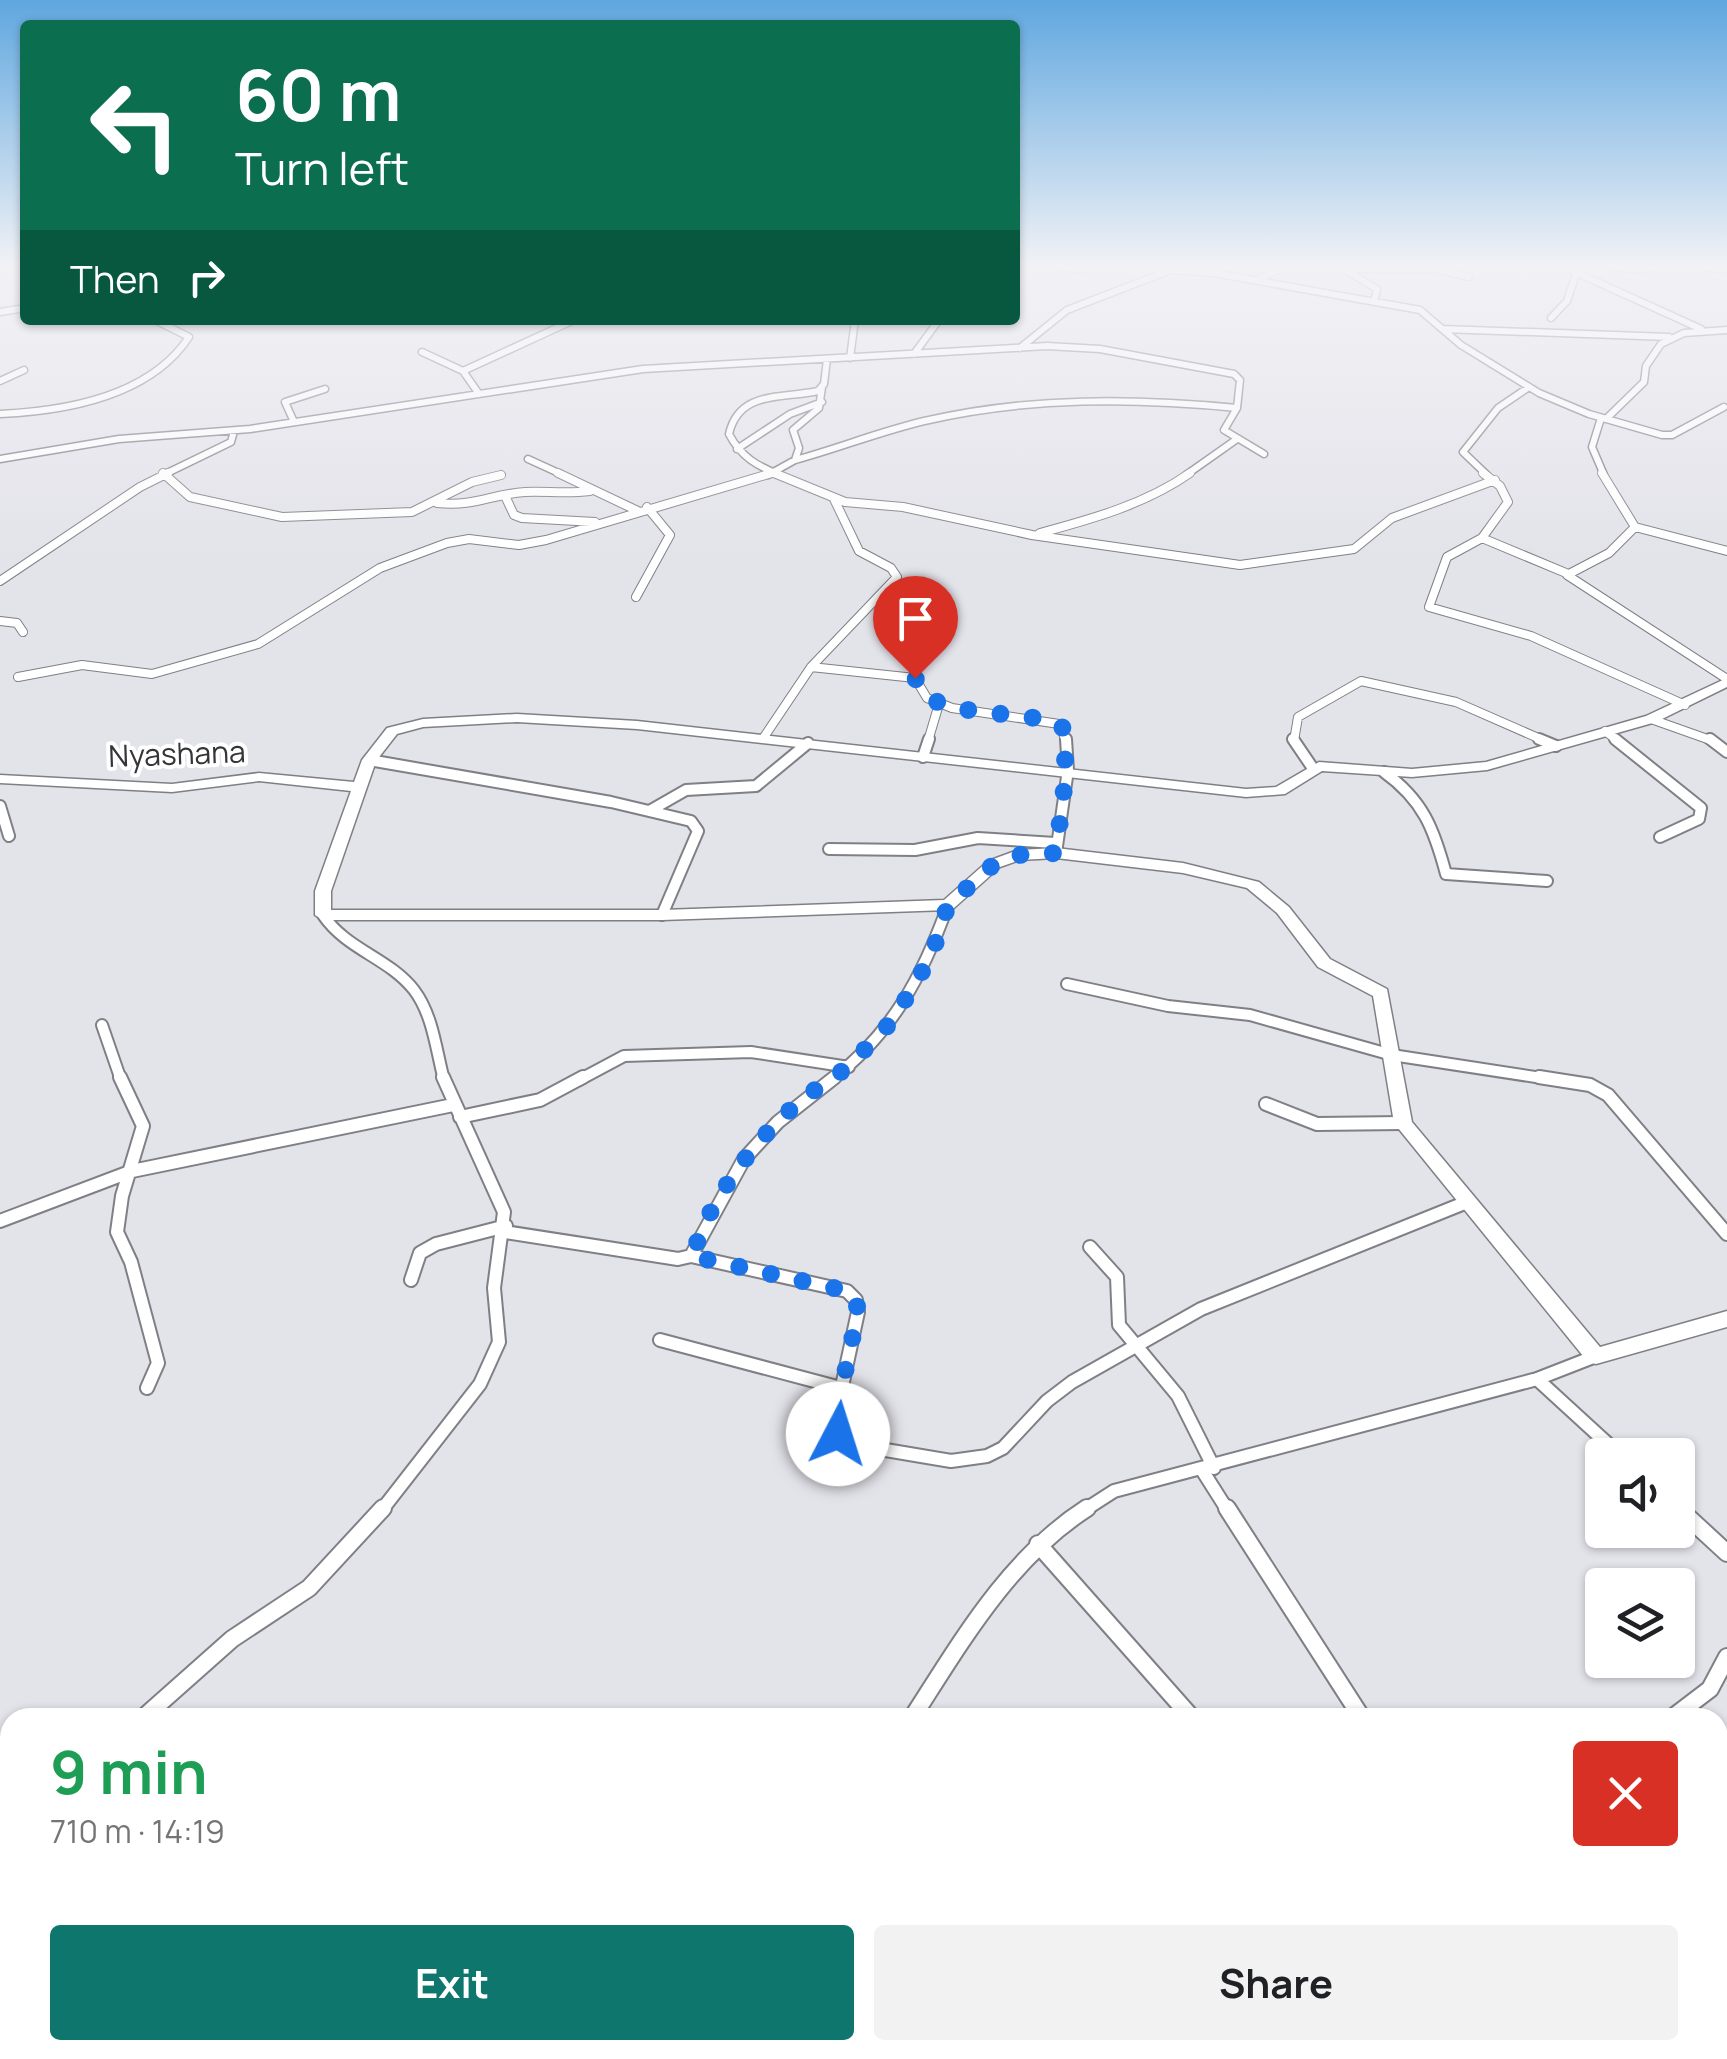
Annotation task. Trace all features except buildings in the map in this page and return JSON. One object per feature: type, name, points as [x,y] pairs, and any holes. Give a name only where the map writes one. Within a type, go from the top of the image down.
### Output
[{"type":"street","points":[[0,414],[75,404],[149,378],[165,362]]},
{"type":"street","points":[[445,362],[463,370],[479,394]]},
{"type":"street","points":[[463,370],[481,362]]},
{"type":"street","points":[[0,459],[119,439],[234,431],[643,369],[770,362]]},
{"type":"street","points":[[795,460],[798,448],[794,430],[813,416],[822,402],[826,362]]},
{"type":"street","points":[[1175,362],[1222,370],[1240,380],[1237,408],[1224,425],[1237,439],[1264,454]]},
{"type":"street","points":[[1492,362],[1529,387],[1604,418],[1669,436],[1724,407]]},
{"type":"street","points":[[1635,527],[1632,511],[1599,471],[1592,440],[1604,418],[1644,382],[1646,362]]},
{"type":"street","points":[[0,382],[24,370]]},
{"type":"street","points":[[1529,387],[1498,408],[1463,452],[1467,462],[1495,480],[1508,502],[1482,538],[1447,558],[1430,610],[1531,636],[1685,705]]},
{"type":"street","points":[[822,388],[810,393],[760,398],[740,407],[730,425],[738,449],[772,474],[834,499],[858,505],[911,508],[1032,536],[1261,565],[1354,548],[1392,518],[1495,480]]},
{"type":"street","points":[[294,422],[285,402],[325,389]]},
{"type":"street","points":[[738,449],[790,414],[822,402]]},
{"type":"street","points":[[18,677],[82,666],[152,674],[190,660],[229,654],[258,644],[380,568],[447,542],[469,538],[504,545],[533,543],[772,474],[795,460],[836,452],[923,422],[1019,406],[1152,402],[1237,408]]},
{"type":"street","points":[[0,580],[163,473],[231,442],[234,431]]},
{"type":"street","points":[[1032,536],[1094,520],[1169,488],[1237,439]]},
{"type":"street","points":[[528,459],[590,491],[642,509],[670,535],[636,597]]},
{"type":"street","points":[[163,473],[190,496],[274,517],[384,516],[437,503],[472,482],[501,474]]},
{"type":"street","points":[[437,503],[467,506],[525,492],[554,496],[590,491]]},
{"type":"street","points":[[506,498],[514,515],[522,518],[602,523]]},
{"type":"street","points":[[764,737],[811,667],[897,577],[891,568],[859,551],[834,499]]},
{"type":"street","points":[[843,518],[858,505]]},
{"type":"street","points":[[1635,527],[1727,551]]},
{"type":"street","points":[[1566,573],[1610,553],[1635,527]]},
{"type":"street","points":[[153,1708],[191,1672],[268,1612],[308,1589],[329,1568],[395,1493],[486,1374],[500,1340],[502,1322],[494,1280],[506,1229],[481,1151],[456,1111],[416,990],[398,973],[348,947],[332,933],[323,915],[323,891],[357,787],[370,760],[399,728],[470,719],[564,720],[764,737],[1246,793],[1289,787],[1312,767],[1384,772],[1464,770],[1651,719],[1727,681],[1566,573],[1482,538]]},
{"type":"street","points":[[0,568],[11,573]]},
{"type":"street","points":[[0,621],[17,622],[23,632]]},
{"type":"street","points":[[811,667],[915,678],[928,698],[938,704],[976,714],[1060,724],[1066,739],[1066,773],[1056,848]]},
{"type":"street","points":[[1312,767],[1293,740],[1298,717],[1361,681],[1456,702],[1556,746]]},
{"type":"street","points":[[923,758],[938,704]]},
{"type":"street","points":[[1651,719],[1709,738],[1727,752]]},
{"type":"street","points":[[1606,731],[1701,808],[1699,819],[1660,837]]},
{"type":"street","points":[[651,810],[696,788],[756,786],[808,743]]},
{"type":"street","points":[[370,760],[651,810],[698,825],[662,915]]},
{"type":"street","points":[[1384,772],[1412,792],[1438,845],[1446,874],[1547,880]]},
{"type":"street","name":"Nyashana","points":[[0,779],[172,788],[260,777],[357,787]]},
{"type":"street","points":[[0,806],[9,836]]},
{"type":"street","points":[[828,849],[915,850],[978,838],[1183,868],[1235,878],[1266,893],[1324,963],[1381,993],[1403,1123],[1596,1356]]},
{"type":"street","points":[[691,1256],[716,1200],[744,1157],[799,1101],[848,1067],[911,993],[931,957],[948,905],[994,864],[1056,848]]},
{"type":"street","points":[[323,915],[662,915],[948,905]]},
{"type":"street","points":[[1067,984],[1168,1006],[1250,1015],[1392,1055],[1599,1089],[1727,1234]]},
{"type":"street","points":[[102,1025],[131,1107],[143,1126],[122,1196],[117,1232],[131,1262],[158,1362],[148,1388]]},
{"type":"street","points":[[0,1221],[132,1171],[456,1111],[540,1100],[624,1056],[751,1052],[848,1067]]},
{"type":"street","points":[[1266,1104],[1317,1124],[1403,1123]]},
{"type":"street","points":[[410,1280],[420,1253],[506,1229],[678,1259],[691,1256],[847,1291],[856,1300],[858,1312],[841,1391],[838,1434],[844,1443],[940,1460],[976,1459],[1003,1448],[1072,1382],[1136,1345],[1236,1293],[1467,1202]]},
{"type":"street","points":[[1090,1247],[1116,1272],[1121,1292],[1118,1325],[1178,1396],[1208,1469],[1356,1708]]},
{"type":"street","points":[[919,1708],[1003,1581],[1070,1517],[1114,1492],[1140,1481],[1208,1469],[1537,1378],[1596,1356],[1727,1319]]},
{"type":"street","points":[[660,1340],[831,1384],[841,1391]]},
{"type":"street","points":[[1537,1378],[1602,1438]]},
{"type":"street","points":[[1695,1524],[1727,1553]]},
{"type":"street","points":[[1038,1544],[1183,1708]]},
{"type":"street","points":[[1685,1708],[1710,1689],[1727,1657]]},
{"type":"route","points":[[838,1434],[841,1391],[858,1312],[856,1300],[847,1291],[691,1256],[716,1200],[733,1171],[756,1144],[799,1101],[848,1067],[893,1020],[931,957],[948,905],[969,882],[994,864],[1018,855],[1056,853],[1066,773],[1066,739],[1060,724],[1052,720],[976,714],[938,704],[924,694],[920,680],[915,678]]}]
